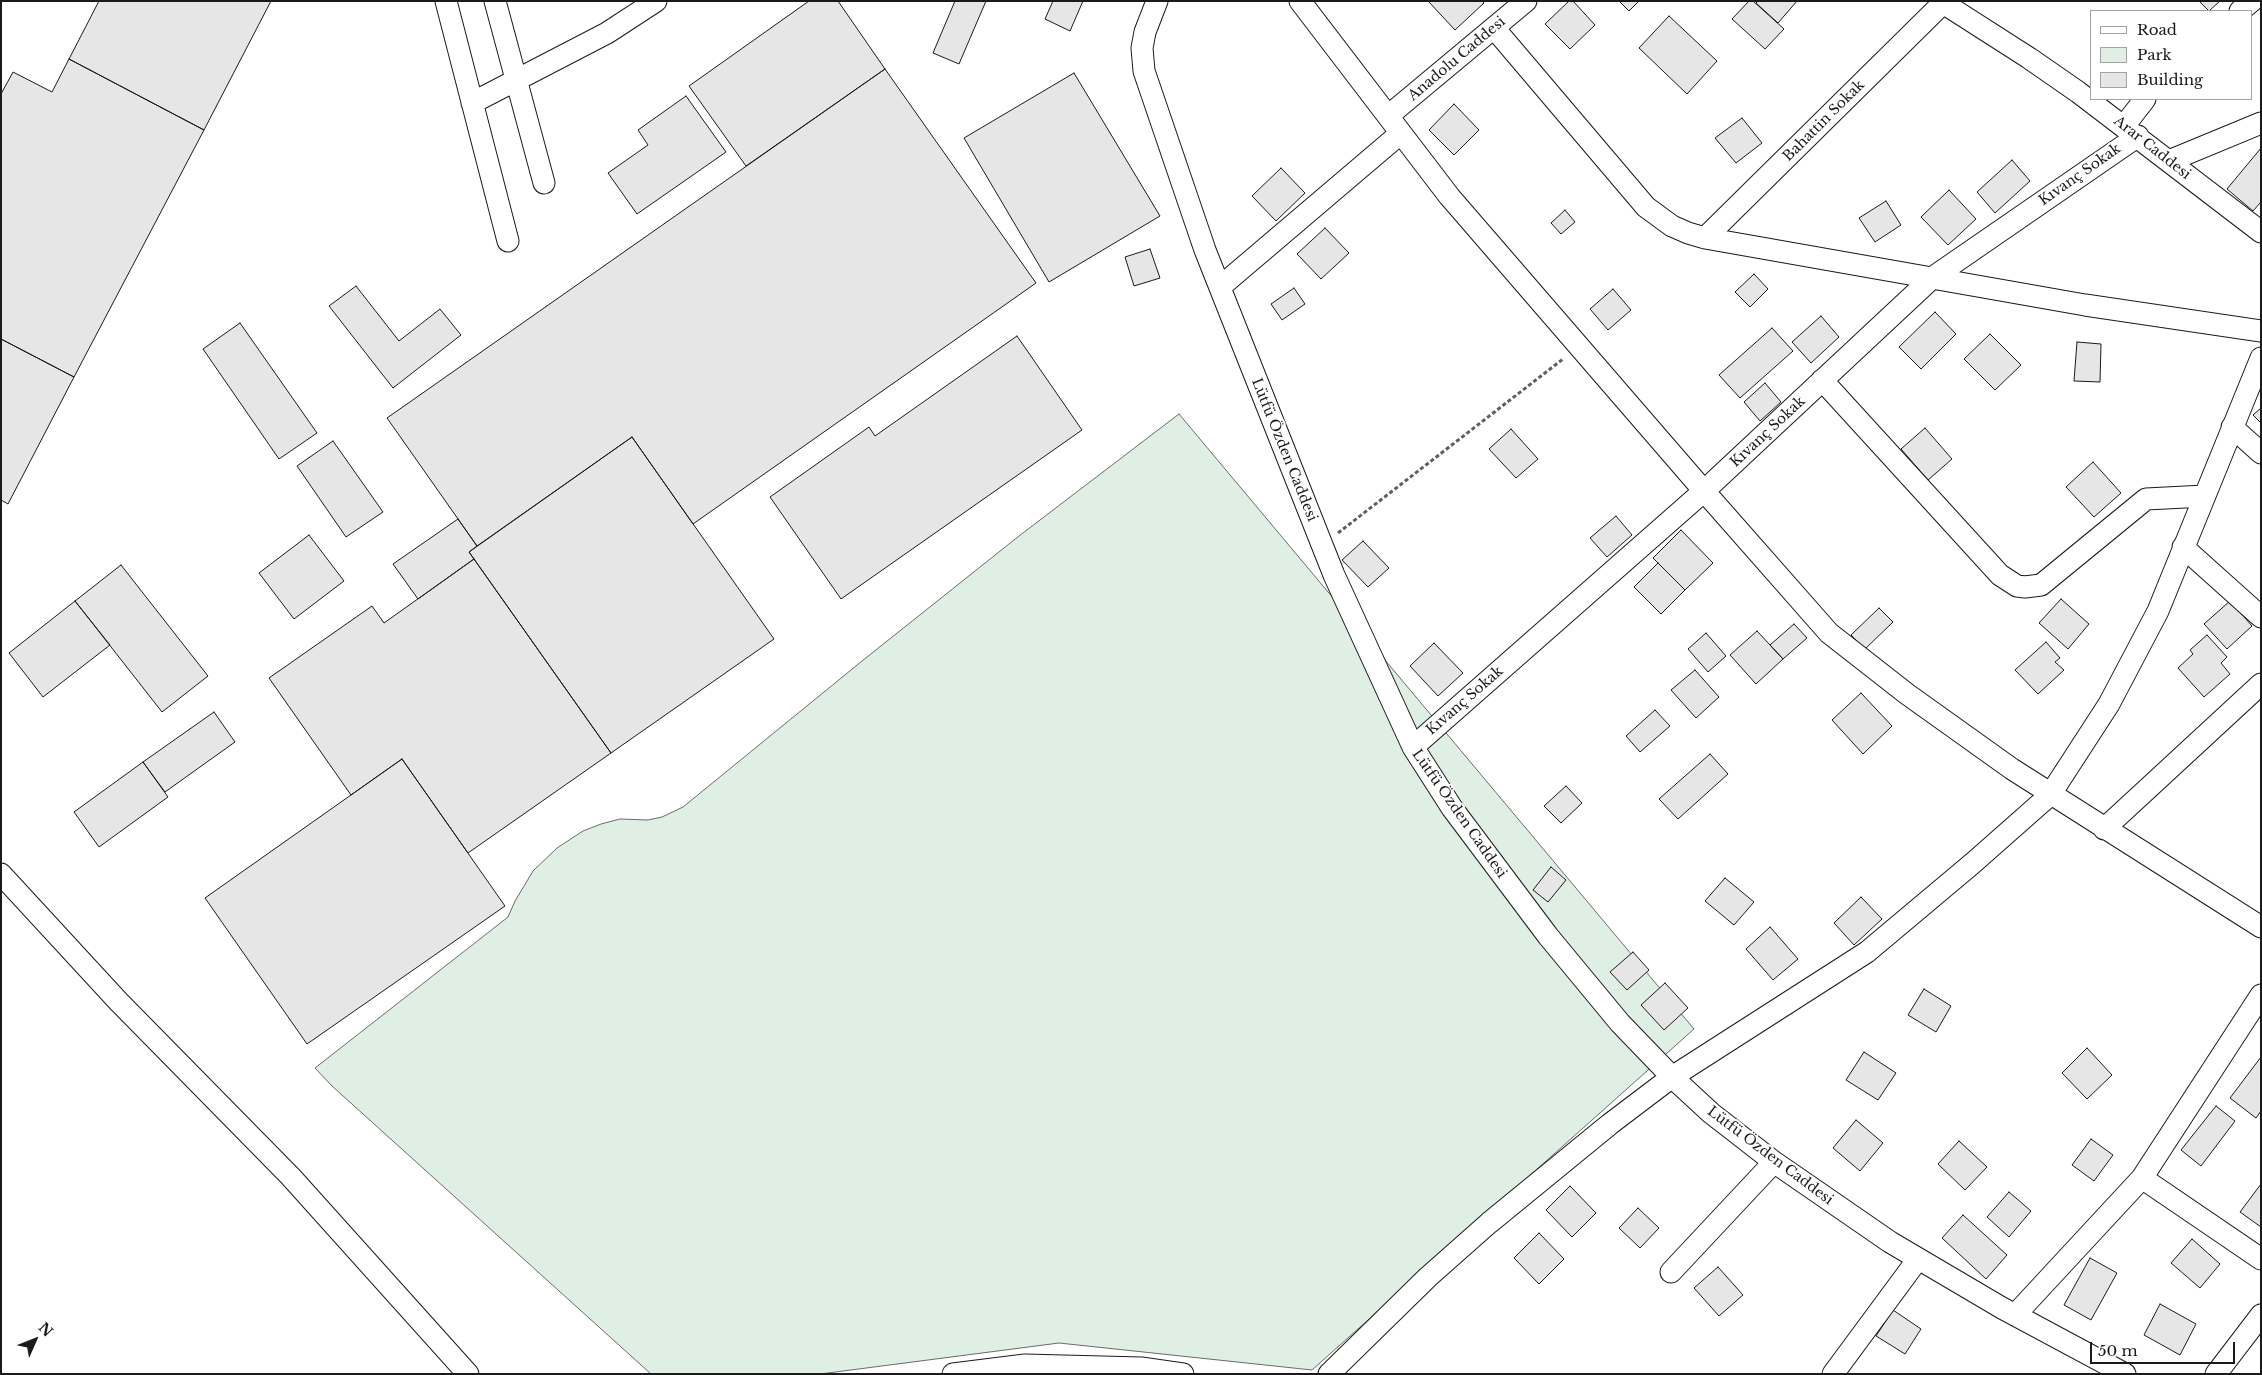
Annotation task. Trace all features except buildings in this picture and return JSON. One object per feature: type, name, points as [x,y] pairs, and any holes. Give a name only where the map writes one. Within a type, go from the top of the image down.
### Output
[{"type":"street","points":[[446,1],[508,241]]},
{"type":"street","points":[[496,1],[544,183]]},
{"type":"street","points":[[472,102],[607,32],[656,1]]},
{"type":"street","name":"Lütfü Özden Caddesi","points":[[1157,1],[1145,32],[1142,48],[1144,71],[1220,288],[1322,545],[1413,747],[1452,808],[1548,936],[1620,1023],[1672,1077],[1712,1113],[1774,1162],[1836,1206],[1918,1259],[2015,1315],[2125,1374]]},
{"type":"street","points":[[1300,1],[1450,196],[1704,491],[1830,633],[1958,733],[2104,829],[2257,918]]},
{"type":"street","name":"Anadolu Caddesi","points":[[1220,288],[1395,125],[1494,28],[1526,1]]},
{"type":"street","points":[[2241,10],[2252,1]]},
{"type":"street","name":"Arar Caddesi","points":[[1941,2],[2029,58],[2131,131],[2261,232]]},
{"type":"street","name":"Bahattin Sokak","points":[[1705,238],[1941,2]]},
{"type":"street","points":[[1494,28],[1646,207],[1672,226],[1705,238],[2085,305],[2261,332]]},
{"type":"street","name":"Kıvanç Sokak","points":[[1413,747],[1704,491],[1932,278],[2131,131],[2145,100]]},
{"type":"street","points":[[2169,160],[2261,122]]},
{"type":"street","points":[[1329,1374],[1428,1277],[1489,1223],[1610,1124],[1672,1077],[1867,952],[1973,863],[2050,794],[2100,719],[2158,611],[2261,358]]},
{"type":"street","points":[[1822,380],[2000,575],[2017,586],[2041,585],[2146,499],[2204,496]]},
{"type":"street","points":[[2232,427],[2261,453]]},
{"type":"street","points":[[2183,547],[2261,617]]},
{"type":"street","points":[[2104,829],[2261,684]]},
{"type":"street","points":[[1,874],[118,1001],[291,1177],[468,1374]]},
{"type":"street","points":[[2015,1315],[2142,1178],[2261,995]]},
{"type":"street","points":[[1671,1272],[1774,1162]]},
{"type":"street","points":[[2142,1178],[2261,1260]]},
{"type":"street","points":[[1833,1374],[1918,1259]]},
{"type":"street","points":[[2216,1374],[2261,1315]]},
{"type":"street","points":[[953,1374],[1025,1365],[1141,1368],[1183,1374]]},
{"type":"path","points":[[1322,545],[1579,346]]},
{"type":"green space","points":[[1179,414],[1694,1029],[1312,1370],[1059,1343],[820,1374],[651,1374],[332,1086],[315,1068],[508,917],[533,871],[557,848],[583,831],[601,824],[620,819],[648,820],[662,817],[683,807],[1019,536]]}]
